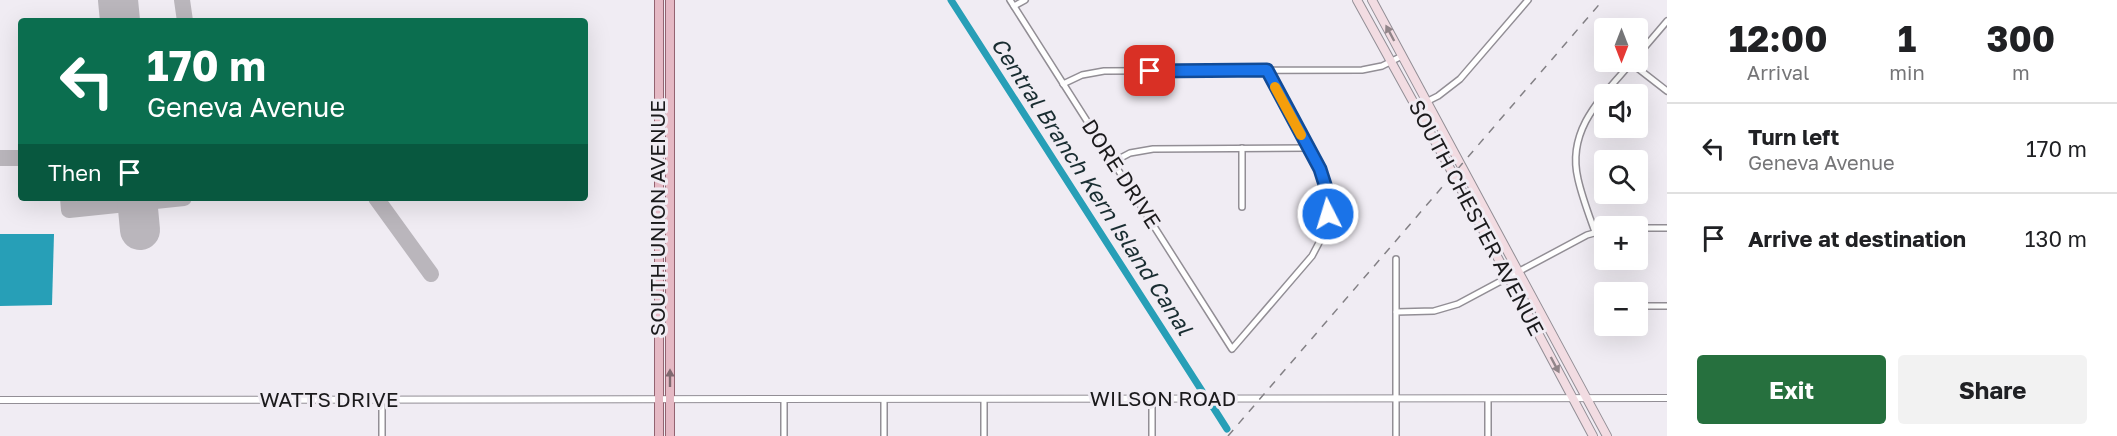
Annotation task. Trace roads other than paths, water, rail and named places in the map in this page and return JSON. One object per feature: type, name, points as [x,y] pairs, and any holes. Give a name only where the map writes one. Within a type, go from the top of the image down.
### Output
[{"type":"main road","name":"SOUTH UNION AVENUE","points":[[658,436],[659,0]]},
{"type":"main road","name":"SOUTH CHESTER AVENUE","points":[[1357,0],[1593,436]]},
{"type":"main road","name":"SOUTH CHESTER AVENUE","points":[[1372,0],[1607,436]]},
{"type":"main road","name":"SOUTH UNION AVENUE","points":[[669,3],[670,436]]},
{"type":"main road","points":[[659,33],[664,39],[664,82],[670,88]]},
{"type":"main road","points":[[659,212],[670,212]]},
{"type":"street","name":"DORE DRIVE","points":[[1010,0],[1232,349],[1312,256],[1322,237],[1328,214],[1327,191],[1320,169],[1308,148]]},
{"type":"street","points":[[1014,6],[1025,0]]},
{"type":"street","points":[[1416,107],[1438,96],[1460,79],[1528,0]]},
{"type":"street","points":[[1648,43],[1667,21]]},
{"type":"street","points":[[1063,84],[1082,75],[1104,71],[1362,70],[1382,66],[1402,56]]},
{"type":"street","points":[[1113,162],[1130,153],[1153,149],[1308,148],[1267,70]]},
{"type":"street","points":[[1594,229],[1576,168],[1578,138],[1593,107],[1623,72]]},
{"type":"street","points":[[1643,72],[1667,91]]},
{"type":"street","points":[[1242,148],[1242,207]]},
{"type":"street","points":[[1648,228],[1667,228]]},
{"type":"street","points":[[1396,312],[1422,312],[1447,308],[1594,233]]},
{"type":"street","points":[[1396,260],[1396,436]]},
{"type":"street","points":[[1648,306],[1667,306]]},
{"type":"street","name":"WILSON ROAD","points":[[659,399],[1588,400],[1667,398]]},
{"type":"street","name":"WATTS DRIVE","points":[[0,400],[659,399]]},
{"type":"street","points":[[784,399],[784,436]]},
{"type":"street","points":[[884,399],[884,436]]},
{"type":"street","points":[[984,399],[984,436]]},
{"type":"street","points":[[1152,399],[1152,436]]},
{"type":"street","points":[[1488,399],[1488,436]]},
{"type":"street","points":[[382,400],[382,436]]},
{"type":"water","points":[[0,234],[54,234],[52,305],[0,306]]},
{"type":"waterway","name":"Central Branch Kern Island Canal","points":[[951,0],[1202,391]]},
{"type":"waterway","name":"Central Branch Kern Island Canal","points":[[1213,407],[1227,429]]},
{"type":"railway","points":[[1228,436],[1603,0]]}]
